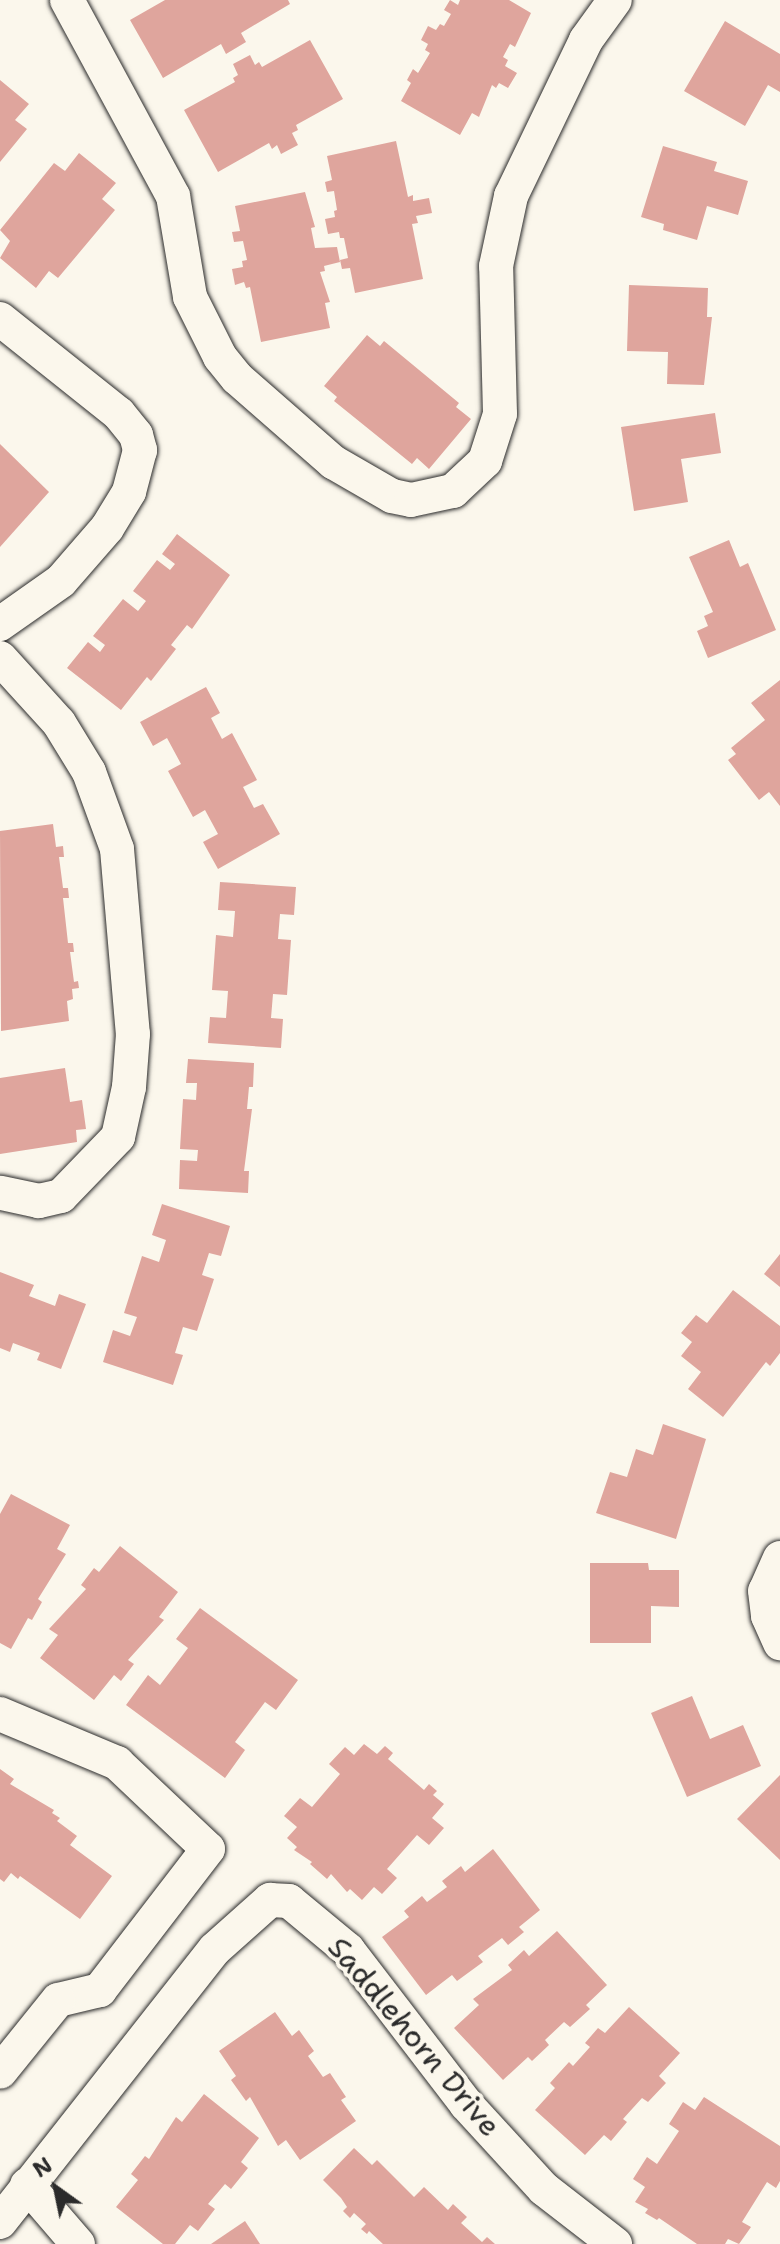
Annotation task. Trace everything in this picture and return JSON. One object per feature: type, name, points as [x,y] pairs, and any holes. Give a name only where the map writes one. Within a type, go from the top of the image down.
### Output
[{"type":"street","points":[[67,0],[173,196],[190,297],[220,357],[237,378],[333,462],[392,496],[411,500],[453,491],[485,461],[500,414],[496,266],[511,196],[586,40],[615,0]]},
{"type":"street","points":[[0,319],[119,414],[136,435],[140,450],[129,492],[107,528],[61,581],[0,624]]},
{"type":"street","points":[[0,658],[59,723],[89,772],[117,849],[133,1034],[129,1087],[118,1137],[61,1196],[39,1201],[0,1193]]},
{"type":"street","points":[[780,1558],[765,1591],[768,1616],[780,1643]]},
{"type":"street","points":[[0,1714],[117,1763],[208,1849],[100,1990],[58,2000],[0,2072]]},
{"type":"street","name":"Saddlehorn Drive","points":[[0,2222],[215,1949],[270,1900],[289,1901],[348,1950],[466,2104],[544,2189],[615,2244]]},
{"type":"street","points":[[27,2185],[78,2244]]},
{"type":"building","points":[[165,0],[288,0],[290,4],[241,33],[246,42],[226,54],[221,44],[163,78],[130,20]]},
{"type":"building","points":[[450,0],[458,5],[460,0],[509,0],[531,13],[515,47],[510,44],[503,57],[508,60],[505,66],[517,73],[508,88],[499,83],[496,88],[492,85],[479,117],[472,113],[460,135],[401,101],[411,83],[407,80],[413,69],[418,73],[430,53],[425,50],[428,44],[421,40],[428,26],[436,30],[440,24],[444,26],[451,14],[444,10]]},
{"type":"building","points":[[725,21],[780,54],[780,92],[768,85],[745,126],[684,91]]},
{"type":"building","points":[[310,40],[343,99],[296,125],[298,130],[292,133],[298,145],[281,154],[277,145],[272,149],[269,143],[218,172],[184,110],[235,82],[233,78],[238,75],[233,64],[250,55],[255,65],[259,62],[262,67]]},
{"type":"building","points":[[0,80],[29,104],[15,120],[27,129],[0,162]]},
{"type":"building","points":[[396,141],[408,197],[413,195],[413,201],[429,198],[432,213],[416,216],[418,223],[412,224],[423,279],[355,293],[350,268],[342,269],[340,260],[348,258],[344,238],[340,238],[339,232],[328,234],[325,219],[335,217],[334,211],[337,210],[334,191],[327,192],[325,182],[332,180],[327,156]]},
{"type":"building","points":[[663,146],[717,162],[714,171],[748,181],[738,215],[707,206],[697,240],[663,230],[664,224],[641,217]]},
{"type":"building","points":[[79,153],[116,183],[102,199],[115,210],[58,278],[49,271],[36,288],[0,258],[10,241],[0,230],[54,163],[65,171]]},
{"type":"building","points":[[305,192],[315,227],[311,228],[315,248],[337,247],[340,262],[324,266],[325,271],[320,272],[330,302],[325,303],[330,328],[261,342],[250,287],[246,288],[244,282],[235,285],[232,269],[243,267],[242,261],[247,260],[243,241],[234,242],[232,232],[240,231],[235,206]]},
{"type":"building","points":[[629,285],[708,288],[707,317],[712,317],[704,385],[667,384],[668,352],[627,351]]},
{"type":"building","points":[[367,335],[380,346],[384,341],[459,403],[456,407],[471,419],[429,469],[417,458],[412,464],[334,401],[337,397],[324,386]]},
{"type":"building","points":[[715,413],[721,453],[681,459],[688,502],[634,511],[621,427]]},
{"type":"building","points":[[0,444],[49,492],[0,547]]},
{"type":"building","points":[[177,534],[230,575],[192,629],[187,625],[171,645],[176,649],[151,681],[147,677],[121,710],[67,668],[88,642],[100,652],[105,645],[93,636],[123,599],[138,611],[146,601],[133,591],[157,560],[170,570],[175,564],[162,554]]},
{"type":"building","points":[[729,540],[740,567],[748,563],[776,630],[708,658],[697,631],[708,626],[704,616],[713,612],[689,557]]},
{"type":"building","points":[[780,680],[780,806],[769,792],[759,800],[728,760],[736,754],[731,748],[765,720],[751,703]]},
{"type":"building","points":[[206,687],[220,713],[211,718],[222,739],[232,733],[257,780],[243,787],[254,808],[263,804],[280,834],[218,869],[203,842],[218,834],[205,810],[193,817],[168,771],[181,764],[167,738],[153,746],[140,722]]},
{"type":"building","points":[[53,824],[56,847],[63,846],[64,857],[59,857],[63,888],[68,888],[69,898],[63,898],[68,943],[73,943],[74,952],[70,952],[74,982],[78,981],[79,988],[72,989],[73,999],[67,1001],[69,1021],[1,1031],[0,831]]},
{"type":"building","points":[[220,882],[296,887],[294,915],[280,914],[278,939],[291,940],[287,995],[273,994],[271,1018],[283,1019],[281,1048],[208,1043],[210,1017],[226,1018],[228,991],[212,990],[216,935],[233,937],[235,911],[218,910]]},
{"type":"building","points":[[188,1059],[254,1063],[253,1087],[249,1087],[247,1109],[252,1109],[244,1171],[249,1171],[248,1193],[179,1189],[180,1160],[197,1161],[198,1150],[180,1149],[183,1099],[196,1100],[197,1083],[186,1083]]},
{"type":"building","points":[[65,1068],[70,1102],[82,1100],[86,1129],[76,1130],[77,1142],[0,1154],[0,1078]]},
{"type":"building","points":[[162,1204],[230,1226],[221,1256],[209,1253],[202,1275],[214,1279],[197,1331],[183,1327],[175,1353],[183,1355],[173,1385],[103,1362],[113,1330],[130,1336],[137,1317],[124,1313],[142,1256],[159,1262],[166,1240],[152,1235]]},
{"type":"building","points":[[780,1254],[780,1287],[764,1274]]},
{"type":"building","points":[[0,1272],[34,1285],[29,1296],[55,1306],[59,1294],[86,1304],[61,1369],[37,1360],[40,1353],[13,1343],[10,1352],[0,1348]]},
{"type":"building","points":[[733,1290],[780,1326],[780,1353],[770,1366],[766,1362],[723,1417],[688,1389],[701,1372],[681,1356],[692,1342],[681,1333],[696,1315],[707,1323]]},
{"type":"building","points":[[663,1424],[706,1439],[676,1539],[596,1513],[610,1472],[627,1477],[636,1449],[653,1455]]},
{"type":"building","points":[[11,1494],[70,1525],[57,1549],[66,1554],[38,1599],[42,1602],[32,1620],[28,1618],[11,1649],[0,1643],[0,1514]]},
{"type":"building","points":[[120,1546],[178,1592],[159,1617],[164,1620],[128,1660],[134,1664],[121,1681],[114,1675],[94,1700],[40,1658],[58,1635],[49,1629],[86,1589],[81,1585],[94,1568],[99,1572]]},
{"type":"building","points":[[590,1563],[648,1563],[649,1570],[679,1570],[679,1607],[651,1606],[651,1643],[590,1643]]},
{"type":"building","points":[[200,1608],[298,1680],[276,1710],[265,1702],[235,1742],[245,1750],[225,1778],[126,1705],[148,1675],[160,1685],[188,1648],[176,1639]]},
{"type":"building","points":[[692,1696],[710,1739],[743,1725],[761,1766],[687,1797],[651,1713]]},
{"type":"building","points":[[364,1744],[377,1754],[385,1746],[393,1753],[388,1759],[424,1790],[429,1784],[437,1791],[433,1795],[444,1804],[432,1818],[444,1828],[429,1845],[417,1835],[387,1869],[397,1878],[382,1894],[374,1887],[362,1900],[350,1889],[347,1892],[331,1874],[327,1879],[310,1864],[312,1862],[294,1850],[297,1847],[287,1838],[297,1827],[284,1816],[300,1798],[312,1807],[340,1774],[329,1764],[345,1747],[354,1755]]},
{"type":"building","points":[[0,1769],[14,1779],[10,1784],[54,1810],[52,1813],[60,1818],[57,1821],[77,1836],[70,1845],[112,1876],[80,1919],[20,1876],[18,1879],[11,1873],[4,1882],[0,1879]]},
{"type":"building","points":[[780,1775],[780,1860],[737,1819]]},
{"type":"building","points":[[493,1849],[540,1910],[519,1927],[524,1932],[508,1945],[502,1938],[478,1956],[483,1962],[457,1981],[452,1975],[426,1995],[382,1937],[409,1917],[404,1911],[422,1896],[427,1902],[447,1887],[442,1881],[461,1866],[465,1872]]},
{"type":"building","points":[[557,1931],[607,1985],[586,2005],[590,2009],[570,2027],[564,2022],[545,2040],[549,2045],[532,2061],[528,2057],[503,2080],[454,2028],[479,2005],[473,1999],[512,1970],[508,1965],[524,1950],[529,1956]]},
{"type":"building","points":[[629,2007],[680,2053],[659,2076],[666,2083],[648,2102],[642,2098],[623,2119],[627,2122],[611,2141],[604,2135],[585,2155],[535,2110],[555,2088],[550,2083],[569,2062],[573,2066],[590,2047],[585,2043],[598,2028],[605,2033]]},
{"type":"building","points":[[275,2012],[292,2036],[299,2030],[314,2051],[308,2056],[323,2077],[330,2073],[346,2097],[341,2100],[356,2121],[300,2160],[286,2140],[278,2146],[250,2097],[246,2101],[231,2080],[236,2076],[219,2051]]},
{"type":"building","points":[[204,2094],[259,2138],[241,2162],[248,2168],[231,2189],[225,2184],[208,2204],[215,2209],[198,2231],[190,2225],[175,2244],[163,2244],[116,2207],[138,2180],[131,2174],[145,2156],[149,2159],[176,2117],[182,2122]]},
{"type":"building","points":[[704,2097],[780,2146],[780,2181],[776,2188],[767,2182],[742,2222],[751,2227],[739,2244],[728,2239],[725,2244],[697,2244],[659,2218],[657,2220],[645,2213],[648,2209],[635,2202],[645,2187],[633,2179],[647,2157],[657,2164],[679,2131],[669,2124],[683,2102],[695,2110]]},
{"type":"building","points":[[354,2148],[372,2165],[377,2160],[414,2197],[424,2187],[448,2210],[453,2204],[467,2217],[461,2223],[482,2242],[487,2237],[495,2244],[383,2244],[369,2231],[367,2234],[361,2229],[366,2224],[354,2213],[350,2218],[343,2211],[347,2207],[323,2180]]},
{"type":"building","points":[[245,2221],[260,2244],[211,2244]]}]
